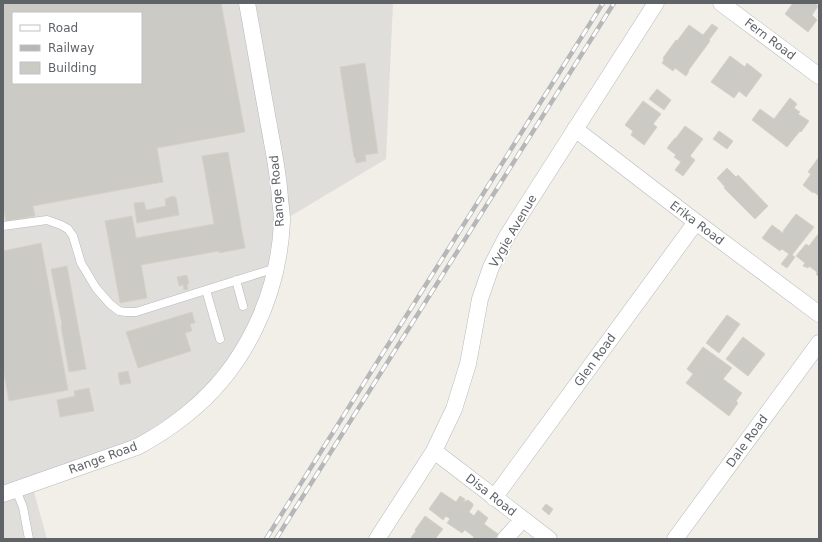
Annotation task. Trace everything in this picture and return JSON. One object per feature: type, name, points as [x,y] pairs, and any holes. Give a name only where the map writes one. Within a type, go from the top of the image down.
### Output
[{"type":"street","name":"Range Road","points":[[9,492],[136,447],[155,438],[188,414],[218,385],[231,369],[254,331],[264,310],[271,289],[280,244],[282,220],[278,176],[247,3]]},
{"type":"street","name":"Vygie Avenue","points":[[377,539],[434,451],[454,409],[468,364],[480,299],[491,267],[508,236],[656,3]]},
{"type":"street","name":"Fern Road","points":[[721,3],[819,76]]},
{"type":"street","name":"Erika Road","points":[[575,129],[819,314]]},
{"type":"street","name":"Glen Road","points":[[494,498],[696,222]]},
{"type":"street","name":"Dale Road","points":[[675,539],[819,343]]},
{"type":"street","name":"Disa Road","points":[[434,451],[549,539]]},
{"type":"street","points":[[505,539],[523,519]]},
{"type":"lane","points":[[3,226],[47,220],[68,229],[73,236],[86,274],[110,304],[119,311],[136,312],[276,268]]},
{"type":"lane","points":[[236,280],[243,306]]},
{"type":"lane","points":[[206,290],[220,339]]},
{"type":"lane","points":[[9,492],[23,508],[29,539]]},
{"type":"shaded area","points":[[3,3],[393,3],[386,159],[284,220],[283,241],[238,362],[137,449],[34,492],[47,539],[3,539]]},
{"type":"building","points":[[3,3],[221,3],[245,132],[157,148],[163,182],[33,206],[35,216],[6,221],[4,211]]},
{"type":"building","points":[[793,3],[817,3],[816,5],[818,6],[812,15],[817,20],[808,32],[785,14]]},
{"type":"building","points":[[712,24],[718,28],[686,76],[675,68],[673,71],[662,63],[664,60],[663,58],[689,25],[703,35]]},
{"type":"building","points":[[730,56],[745,67],[747,63],[762,75],[746,97],[739,91],[734,98],[711,82]]},
{"type":"building","points":[[365,63],[378,153],[365,155],[366,161],[356,163],[340,67]]},
{"type":"building","points":[[657,89],[671,100],[664,110],[649,99]]},
{"type":"building","points":[[790,98],[797,104],[794,108],[800,112],[798,114],[809,121],[787,147],[752,120],[760,109],[774,119]]},
{"type":"building","points":[[643,101],[661,114],[653,124],[657,127],[644,145],[631,135],[633,131],[625,125]]},
{"type":"building","points":[[685,126],[703,139],[690,156],[695,160],[683,176],[675,170],[681,162],[674,157],[676,155],[667,148]]},
{"type":"building","points":[[719,131],[733,141],[727,149],[713,139]]},
{"type":"building","points":[[228,152],[245,248],[219,253],[219,251],[141,265],[147,298],[120,303],[105,221],[132,216],[136,238],[214,224],[202,156]]},
{"type":"building","points":[[819,157],[819,196],[803,185],[811,174],[808,172]]},
{"type":"building","points":[[727,168],[736,177],[738,175],[768,206],[755,219],[724,188],[725,187],[717,178]]},
{"type":"building","points":[[174,196],[176,197],[179,215],[137,223],[134,203],[144,202],[146,210],[166,206],[165,199]]},
{"type":"building","points":[[796,214],[814,227],[792,255],[795,257],[787,268],[781,264],[789,254],[782,249],[780,251],[762,238],[772,225],[783,233]]},
{"type":"building","points":[[819,233],[819,277],[816,274],[817,272],[809,266],[808,268],[803,266],[805,263],[796,256],[806,244],[809,246]]},
{"type":"building","points":[[41,243],[68,390],[9,401],[3,368],[3,251]]},
{"type":"building","points":[[67,266],[86,369],[69,372],[51,269]]},
{"type":"building","points":[[187,275],[189,284],[187,284],[188,289],[184,290],[183,285],[179,286],[177,277]]},
{"type":"building","points":[[192,312],[195,323],[190,324],[192,331],[185,333],[191,351],[138,368],[126,332]]},
{"type":"building","points":[[727,315],[740,324],[719,353],[706,343]]},
{"type":"building","points":[[743,337],[765,354],[748,376],[726,359]]},
{"type":"building","points":[[703,347],[732,368],[723,379],[742,393],[736,401],[738,403],[729,416],[686,383],[693,374],[687,369]]},
{"type":"building","points":[[128,371],[131,383],[120,385],[118,373]]},
{"type":"building","points":[[89,388],[94,411],[60,417],[57,400],[75,396],[74,391]]},
{"type":"building","points":[[441,492],[456,502],[460,496],[465,499],[463,502],[468,500],[473,504],[469,512],[474,516],[478,510],[488,518],[484,524],[498,534],[495,539],[473,539],[474,537],[465,530],[462,533],[447,523],[450,519],[446,516],[443,520],[429,509]]},
{"type":"building","points":[[546,504],[553,509],[549,515],[542,509]]},
{"type":"building","points":[[425,516],[443,529],[435,539],[410,539],[416,531],[415,530]]},
{"type":"railway","points":[[266,539],[603,3]]},
{"type":"railway","points":[[276,539],[614,3]]}]
